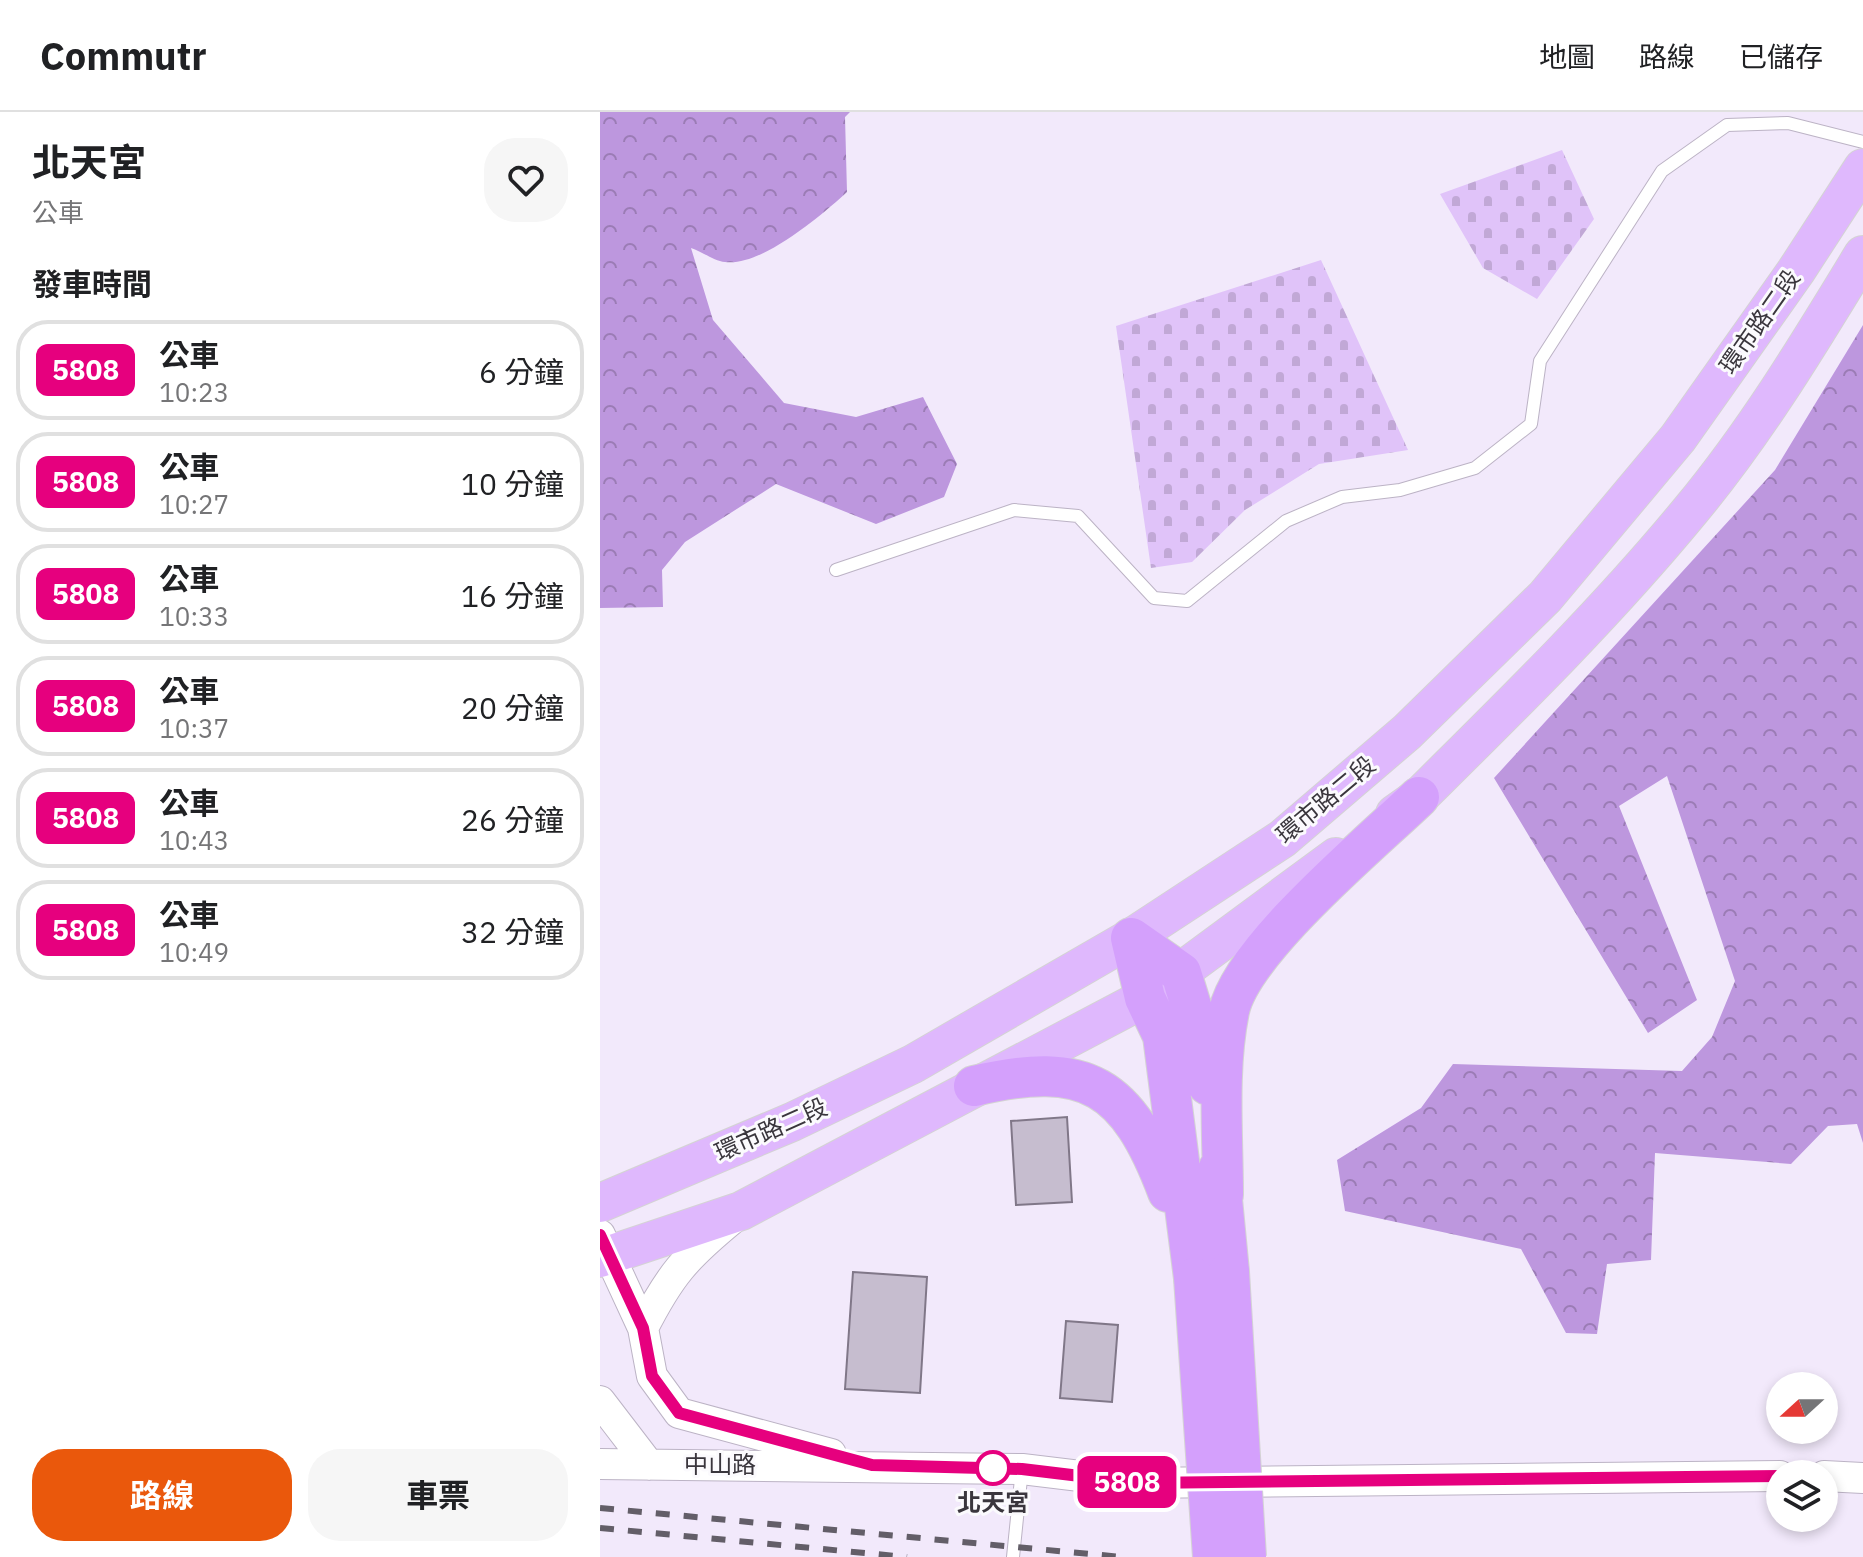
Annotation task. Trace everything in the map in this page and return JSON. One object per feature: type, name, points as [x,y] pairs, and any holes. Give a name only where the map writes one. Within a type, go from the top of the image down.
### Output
[{"type":"highway","points":[[1213,1557],[1204,1266],[1223,1195],[1224,1070],[1230,1008],[1263,948],[1419,797]]},
{"type":"highway","points":[[1131,938],[1181,973],[1203,1045],[1223,1195]]},
{"type":"highway","points":[[1131,938],[1145,998],[1163,1036],[1204,1266],[1246,1557]]},
{"type":"highway","points":[[974,1086],[1026,1075],[1054,1075],[1091,1084],[1118,1102],[1140,1127],[1204,1266]]},
{"type":"main road","name":"環市路二段","points":[[600,1203],[792,1122],[913,1064],[1131,938],[1282,839],[1407,732],[1545,597],[1678,438],[1796,271],[1863,168]]},
{"type":"main road","name":"環市路二段","points":[[602,1250],[741,1211],[1145,998],[1419,797],[1576,642],[1692,509],[1796,364],[1863,255]]},
{"type":"street","points":[[643,1328],[663,1289],[687,1256],[741,1211]]},
{"type":"street","name":"中山路","points":[[602,1250],[643,1328],[652,1376],[679,1413],[872,1465]]},
{"type":"street","name":"中山路","points":[[600,1401],[649,1465],[1022,1469],[1138,1483],[1766,1476]]},
{"type":"street","points":[[600,1464],[649,1465]]},
{"type":"street","points":[[1838,1477],[1863,1478]]},
{"type":"lane","points":[[836,570],[1014,510],[1026,511],[1078,516],[1154,598],[1187,601],[1286,521],[1342,497],[1400,490],[1475,468],[1531,424],[1540,361],[1662,171],[1727,125],[1788,123],[1863,142]]},
{"type":"lane","points":[[1013,1557],[1022,1469]]},
{"type":"green space","points":[[600,112],[850,112],[845,117],[847,192],[836,202],[790,238],[756,256],[725,262],[691,248],[713,320],[784,403],[856,417],[923,397],[957,464],[944,497],[876,524],[776,484],[685,542],[662,570],[663,607],[600,608]]},
{"type":"green space","points":[[1562,150],[1594,219],[1537,299],[1483,268],[1440,194]]},
{"type":"green space","points":[[1321,260],[1408,450],[1319,464],[1245,510],[1192,562],[1151,568],[1116,326]]},
{"type":"green space","points":[[1863,325],[1863,1143],[1857,1124],[1828,1126],[1791,1164],[1655,1153],[1651,1260],[1607,1264],[1597,1334],[1566,1333],[1521,1249],[1345,1211],[1337,1160],[1421,1108],[1453,1064],[1682,1071],[1712,1037],[1735,981],[1667,776],[1619,806],[1697,1000],[1648,1033],[1494,778],[1775,470]]},
{"type":"building","points":[[1067,1117],[1072,1202],[1016,1205],[1011,1121]]},
{"type":"building","points":[[853,1272],[927,1277],[920,1393],[845,1389]]},
{"type":"building","points":[[1066,1321],[1118,1325],[1112,1402],[1060,1398]]},
{"type":"railway","points":[[600,1508],[1122,1557]]},
{"type":"railway","points":[[600,1528],[907,1557]]},
{"type":"bus line","name":"5808","points":[[600,1235],[607,1256],[643,1328],[652,1376],[679,1413],[872,1465],[1022,1469],[1138,1483],[1766,1476]]},
{"type":"place","name":"北天宮","points":[[993,1468]]}]
